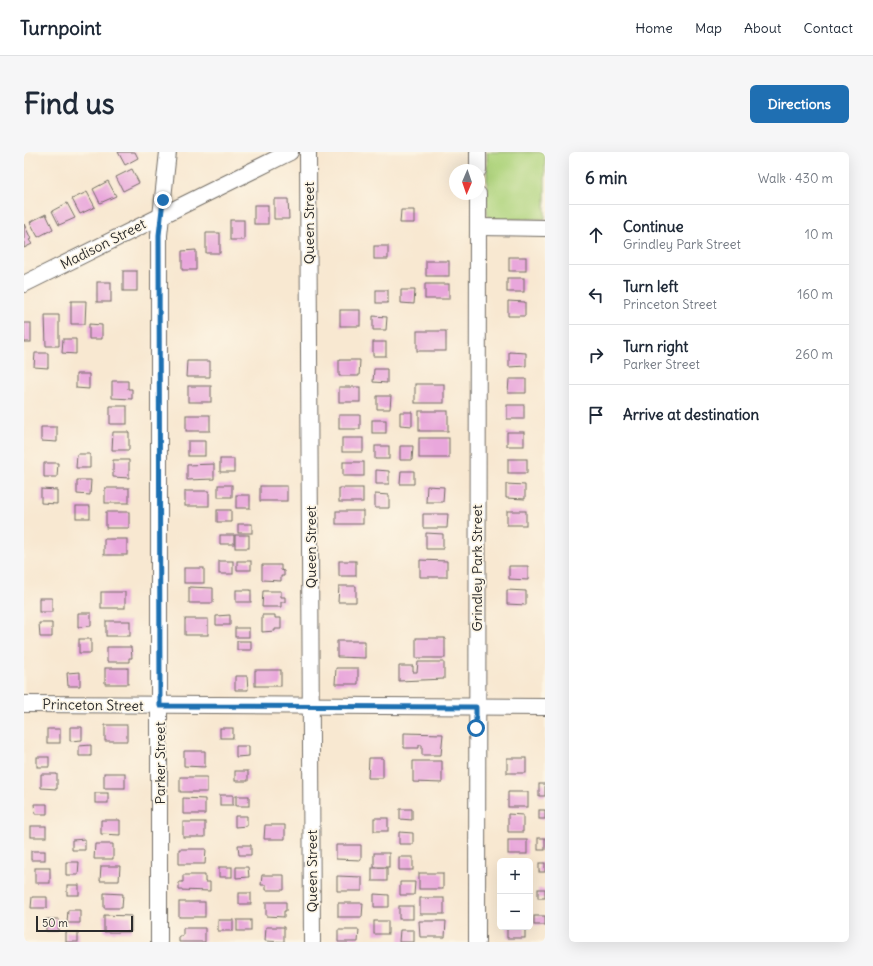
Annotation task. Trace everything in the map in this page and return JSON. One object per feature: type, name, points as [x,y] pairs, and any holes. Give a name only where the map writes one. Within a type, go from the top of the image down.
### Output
[{"type":"street","name":"Parker Street","points":[[159,942],[160,216],[168,152]]},
{"type":"street","name":"Madison Street","points":[[24,284],[290,152]]},
{"type":"street","name":"Queen Street","points":[[308,152],[312,942]]},
{"type":"street","points":[[478,152],[478,164]]},
{"type":"street","name":"Grindley Park Street","points":[[477,942],[476,707],[478,200]]},
{"type":"street","points":[[478,227],[545,228]]},
{"type":"street","name":"Princeton Street","points":[[24,704],[312,707],[545,707]]},
{"type":"green space","points":[[487,152],[545,152],[545,219],[489,218],[487,212]]},
{"type":"building","points":[[118,152],[135,152],[138,158],[125,165]]},
{"type":"building","points":[[132,169],[139,183],[123,191],[116,177]]},
{"type":"building","points":[[108,181],[116,196],[100,203],[93,189]]},
{"type":"building","points":[[87,192],[95,207],[80,214],[72,199]]},
{"type":"building","points":[[274,199],[288,199],[289,219],[274,219]]},
{"type":"building","points":[[67,203],[75,218],[59,225],[52,211]]},
{"type":"building","points":[[254,205],[268,205],[268,224],[254,224]]},
{"type":"building","points":[[401,210],[414,210],[414,223],[400,223]]},
{"type":"building","points":[[46,214],[53,229],[38,237],[30,222]]},
{"type":"building","points":[[230,220],[244,220],[244,240],[230,240]]},
{"type":"building","points":[[24,224],[31,239],[29,240],[32,244],[24,248]]},
{"type":"building","points":[[206,233],[220,233],[220,253],[206,253]]},
{"type":"building","points":[[374,246],[388,246],[388,259],[374,259]]},
{"type":"building","points":[[196,250],[196,270],[182,270],[182,251]]},
{"type":"building","points":[[509,257],[526,257],[526,271],[509,271]]},
{"type":"building","points":[[426,261],[449,261],[449,276],[426,276]]},
{"type":"building","points":[[123,271],[137,271],[137,291],[123,291]]},
{"type":"building","points":[[507,278],[524,278],[524,292],[507,292]]},
{"type":"building","points":[[97,282],[111,282],[111,302],[97,302]]},
{"type":"building","points":[[425,284],[449,284],[449,299],[425,299]]},
{"type":"building","points":[[376,290],[388,290],[388,303],[376,303]]},
{"type":"building","points":[[401,290],[415,290],[414,304],[401,303]]},
{"type":"building","points":[[71,301],[86,301],[85,324],[71,324]]},
{"type":"building","points":[[508,301],[525,302],[525,316],[508,316]]},
{"type":"building","points":[[340,310],[360,310],[360,326],[340,326]]},
{"type":"building","points":[[45,315],[59,315],[59,346],[46,346]]},
{"type":"building","points":[[373,316],[387,317],[386,330],[373,330]]},
{"type":"building","points":[[24,323],[31,323],[31,342],[24,342]]},
{"type":"building","points":[[89,324],[102,325],[102,339],[89,339]]},
{"type":"building","points":[[417,331],[446,331],[446,351],[417,351]]},
{"type":"building","points":[[63,339],[76,339],[76,354],[62,353]]},
{"type":"building","points":[[373,342],[386,342],[386,356],[373,356]]},
{"type":"building","points":[[509,352],[526,353],[526,366],[509,367]]},
{"type":"building","points":[[35,353],[48,353],[48,368],[34,367]]},
{"type":"building","points":[[339,360],[360,360],[359,376],[339,376]]},
{"type":"building","points":[[187,361],[210,361],[210,377],[186,377]]},
{"type":"building","points":[[374,369],[387,369],[387,383],[373,382]]},
{"type":"building","points":[[76,374],[89,374],[89,389],[76,388]]},
{"type":"building","points":[[509,379],[526,379],[526,393],[508,393]]},
{"type":"building","points":[[112,381],[128,381],[128,389],[132,389],[132,399],[112,398]]},
{"type":"building","points":[[415,384],[444,384],[444,403],[415,403]]},
{"type":"building","points":[[188,386],[211,386],[211,402],[188,402]]},
{"type":"building","points":[[339,387],[360,387],[360,402],[339,402]]},
{"type":"building","points":[[377,396],[391,396],[390,409],[377,409]]},
{"type":"building","points":[[507,405],[524,405],[524,419],[507,419]]},
{"type":"building","points":[[110,406],[127,406],[127,424],[110,424]]},
{"type":"building","points":[[419,411],[448,411],[448,431],[419,431]]},
{"type":"building","points":[[400,412],[412,412],[412,426],[400,425]]},
{"type":"building","points":[[186,415],[210,415],[210,431],[186,431]]},
{"type":"building","points":[[339,415],[360,415],[360,429],[339,429]]},
{"type":"building","points":[[372,420],[386,420],[386,433],[372,433]]},
{"type":"building","points":[[41,427],[57,427],[57,442],[41,441]]},
{"type":"building","points":[[113,432],[129,432],[129,450],[112,450]]},
{"type":"building","points":[[507,432],[524,432],[524,446],[507,446]]},
{"type":"building","points":[[342,438],[363,438],[363,452],[342,452]]},
{"type":"building","points":[[419,438],[449,438],[449,458],[419,458]]},
{"type":"building","points":[[188,441],[205,441],[205,456],[188,456]]},
{"type":"building","points":[[375,446],[389,446],[389,459],[375,459]]},
{"type":"building","points":[[400,446],[413,446],[412,460],[400,460]]},
{"type":"building","points":[[77,454],[90,454],[90,468],[76,468]]},
{"type":"building","points":[[220,459],[234,459],[234,472],[220,472]]},
{"type":"building","points":[[508,459],[527,459],[527,473],[508,473]]},
{"type":"building","points":[[113,460],[129,460],[129,478],[113,477]]},
{"type":"building","points":[[343,462],[364,462],[364,476],[343,476]]},
{"type":"building","points":[[44,463],[58,463],[57,477],[44,477]]},
{"type":"building","points":[[214,464],[214,479],[187,480],[187,465]]},
{"type":"building","points":[[376,470],[389,471],[389,484],[376,484]]},
{"type":"building","points":[[401,471],[414,471],[414,484],[400,484]]},
{"type":"building","points":[[77,480],[91,480],[90,495],[77,494]]},
{"type":"building","points":[[506,484],[525,485],[525,499],[506,498]]},
{"type":"building","points":[[218,485],[232,485],[232,497],[218,497]]},
{"type":"building","points":[[260,486],[287,486],[287,501],[260,501]]},
{"type":"building","points":[[427,486],[444,487],[443,502],[426,502]]},
{"type":"building","points":[[105,488],[129,488],[129,503],[105,503]]},
{"type":"building","points":[[339,488],[363,488],[363,502],[339,502]]},
{"type":"building","points":[[41,489],[57,490],[57,504],[41,503]]},
{"type":"building","points":[[185,491],[209,491],[209,506],[185,506]]},
{"type":"building","points":[[375,494],[389,495],[389,508],[375,508]]},
{"type":"building","points":[[236,495],[250,495],[250,508],[236,508]]},
{"type":"building","points":[[76,506],[90,506],[90,518],[76,518]]},
{"type":"building","points":[[217,510],[231,510],[231,522],[217,522]]},
{"type":"building","points":[[336,511],[363,511],[363,524],[336,524]]},
{"type":"building","points":[[507,511],[526,511],[526,525],[507,525]]},
{"type":"building","points":[[106,512],[129,512],[129,528],[106,528]]},
{"type":"building","points":[[423,514],[448,514],[447,528],[423,528]]},
{"type":"building","points":[[238,524],[252,524],[252,533],[238,533]]},
{"type":"building","points":[[426,533],[443,534],[443,549],[426,549]]},
{"type":"building","points":[[220,535],[234,535],[234,544],[220,544]]},
{"type":"building","points":[[235,535],[249,535],[249,548],[235,548]]},
{"type":"building","points":[[104,539],[127,539],[127,555],[104,555]]},
{"type":"building","points":[[420,560],[447,561],[447,577],[420,577]]},
{"type":"building","points":[[219,561],[233,561],[233,574],[219,574]]},
{"type":"building","points":[[237,561],[251,561],[251,570],[237,570]]},
{"type":"building","points":[[339,561],[356,561],[356,576],[339,576]]},
{"type":"building","points":[[262,565],[281,565],[281,570],[284,571],[284,576],[281,576],[281,581],[262,580]]},
{"type":"building","points":[[509,566],[528,566],[528,580],[509,579]]},
{"type":"building","points":[[184,568],[204,568],[204,583],[184,583]]},
{"type":"building","points":[[339,586],[356,586],[356,602],[338,602]]},
{"type":"building","points":[[189,587],[213,588],[213,603],[189,603]]},
{"type":"building","points":[[236,590],[251,590],[251,602],[236,602]]},
{"type":"building","points":[[507,590],[526,591],[526,605],[507,604]]},
{"type":"building","points":[[263,591],[281,591],[281,597],[285,597],[285,602],[281,602],[281,607],[262,607]]},
{"type":"building","points":[[101,592],[125,592],[125,608],[101,608]]},
{"type":"building","points":[[39,598],[52,598],[52,612],[39,612]]},
{"type":"building","points":[[78,613],[91,613],[91,626],[78,627]]},
{"type":"building","points":[[230,615],[230,625],[216,625],[216,616]]},
{"type":"building","points":[[262,615],[275,615],[275,618],[281,618],[281,629],[262,632]]},
{"type":"building","points":[[185,619],[208,619],[208,635],[185,635]]},
{"type":"building","points":[[106,621],[130,621],[130,636],[106,636]]},
{"type":"building","points":[[39,623],[52,623],[52,637],[40,637]]},
{"type":"building","points":[[235,628],[249,628],[249,637],[235,637]]},
{"type":"building","points":[[416,638],[445,638],[445,658],[416,658]]},
{"type":"building","points":[[79,639],[91,639],[91,653],[79,653]]},
{"type":"building","points":[[237,641],[251,641],[251,650],[237,650]]},
{"type":"building","points":[[337,641],[365,641],[365,658],[337,657]]},
{"type":"building","points":[[107,647],[131,647],[132,658],[129,658],[129,662],[107,662]]},
{"type":"building","points":[[418,662],[444,662],[444,679],[399,681],[399,666],[413,666],[413,672],[417,672]]},
{"type":"building","points":[[105,668],[128,668],[128,684],[105,684]]},
{"type":"building","points":[[336,668],[358,668],[358,684],[335,684]]},
{"type":"building","points":[[255,670],[281,670],[281,686],[255,686]]},
{"type":"building","points":[[80,672],[80,686],[68,686],[67,673]]},
{"type":"building","points":[[235,676],[247,676],[248,690],[235,690]]},
{"type":"building","points":[[105,725],[127,725],[127,741],[105,741]]},
{"type":"building","points":[[70,727],[82,727],[82,740],[70,741]]},
{"type":"building","points":[[220,728],[233,728],[233,738],[220,738]]},
{"type":"building","points":[[47,729],[60,729],[60,743],[47,743]]},
{"type":"building","points":[[404,733],[443,734],[441,755],[422,755],[422,745],[419,745],[419,748],[404,748]]},
{"type":"building","points":[[91,745],[91,756],[79,756],[79,746]]},
{"type":"building","points":[[236,746],[249,746],[249,756],[236,757]]},
{"type":"building","points":[[184,751],[205,751],[205,767],[184,766]]},
{"type":"building","points":[[37,757],[49,757],[49,767],[37,767]]},
{"type":"building","points":[[369,758],[383,758],[383,778],[368,778]]},
{"type":"building","points":[[507,758],[526,758],[526,773],[507,773]]},
{"type":"building","points":[[413,761],[442,761],[442,783],[413,782]]},
{"type":"building","points":[[235,771],[248,771],[248,781],[235,781]]},
{"type":"building","points":[[104,773],[125,773],[125,788],[104,788]]},
{"type":"building","points":[[41,774],[57,774],[57,789],[41,788]]},
{"type":"building","points":[[180,777],[207,777],[207,792],[180,792]]},
{"type":"building","points":[[539,784],[545,784],[545,796],[539,796]]},
{"type":"building","points":[[508,792],[528,792],[528,807],[508,807]]},
{"type":"building","points":[[95,793],[108,793],[108,803],[95,803]]},
{"type":"building","points":[[220,795],[233,795],[233,805],[220,805]]},
{"type":"building","points":[[236,796],[249,796],[249,806],[236,806]]},
{"type":"building","points":[[183,798],[205,799],[205,814],[183,814]]},
{"type":"building","points":[[34,804],[47,804],[47,814],[35,814]]},
{"type":"building","points":[[400,809],[412,809],[412,820],[400,819]]},
{"type":"building","points":[[539,810],[545,810],[545,819],[539,819]]},
{"type":"building","points":[[508,814],[523,815],[523,832],[508,832]]},
{"type":"building","points":[[235,816],[247,816],[247,826],[235,827]]},
{"type":"building","points":[[374,818],[388,818],[388,831],[374,831]]},
{"type":"building","points":[[101,820],[120,820],[120,835],[101,834]]},
{"type":"building","points":[[183,822],[205,822],[205,837],[183,837]]},
{"type":"building","points":[[265,825],[285,825],[285,839],[264,839]]},
{"type":"building","points":[[31,826],[46,826],[46,837],[31,837]]},
{"type":"building","points":[[399,832],[413,833],[413,844],[399,844]]},
{"type":"building","points":[[538,838],[545,838],[545,850],[538,850]]},
{"type":"building","points":[[85,839],[85,850],[72,850],[72,840]]},
{"type":"building","points":[[508,840],[527,840],[527,854],[508,854]]},
{"type":"building","points":[[95,844],[113,844],[113,859],[94,859]]},
{"type":"building","points":[[238,845],[251,845],[251,855],[239,855]]},
{"type":"building","points":[[336,845],[361,845],[361,860],[336,859]]},
{"type":"building","points":[[179,849],[206,849],[205,864],[179,864]]},
{"type":"building","points":[[31,851],[45,851],[45,860],[31,860]]},
{"type":"building","points":[[374,853],[389,853],[389,867],[374,867]]},
{"type":"building","points":[[399,857],[413,857],[413,870],[399,870]]},
{"type":"building","points":[[66,862],[79,862],[78,875],[66,875]]},
{"type":"building","points":[[539,863],[545,863],[545,872],[539,872]]},
{"type":"building","points":[[101,866],[120,866],[119,881],[100,881]]},
{"type":"building","points":[[219,867],[232,867],[232,877],[219,877]]},
{"type":"building","points":[[236,867],[248,867],[249,877],[236,878]]},
{"type":"building","points":[[35,868],[50,868],[50,883],[35,883]]},
{"type":"building","points":[[372,868],[387,868],[387,881],[372,881]]},
{"type":"building","points":[[419,873],[443,873],[443,889],[419,889]]},
{"type":"building","points":[[183,875],[205,875],[205,882],[210,882],[210,891],[179,890],[179,882],[183,882]]},
{"type":"building","points":[[262,875],[284,875],[284,890],[266,890],[266,885],[261,885]]},
{"type":"building","points":[[337,876],[362,877],[362,891],[337,891]]},
{"type":"building","points":[[400,882],[415,882],[414,895],[400,895]]},
{"type":"building","points":[[67,885],[79,885],[79,895],[67,895]]},
{"type":"building","points":[[538,889],[545,889],[545,898],[538,898]]},
{"type":"building","points":[[104,893],[123,894],[122,908],[104,908]]},
{"type":"building","points":[[239,893],[251,893],[251,904],[239,904]]},
{"type":"building","points":[[374,894],[389,895],[389,907],[374,907]]},
{"type":"building","points":[[32,897],[47,897],[47,908],[31,908]]},
{"type":"building","points":[[420,898],[444,898],[444,914],[420,914]]},
{"type":"building","points":[[179,902],[205,902],[205,917],[179,917]]},
{"type":"building","points":[[266,902],[286,902],[284,917],[266,916]]},
{"type":"building","points":[[338,903],[363,903],[362,917],[338,917]]},
{"type":"building","points":[[399,906],[413,906],[413,919],[399,919]]},
{"type":"building","points":[[68,910],[80,910],[80,923],[67,923]]},
{"type":"building","points":[[104,915],[131,916],[131,932],[104,932]]},
{"type":"building","points":[[534,916],[545,916],[545,925],[534,925]]},
{"type":"building","points":[[46,919],[59,919],[58,931],[46,931]]},
{"type":"building","points":[[218,920],[233,920],[233,931],[218,931]]},
{"type":"building","points":[[237,920],[251,920],[251,931],[237,931]]},
{"type":"building","points":[[374,921],[388,921],[388,934],[374,934]]},
{"type":"building","points":[[419,921],[446,921],[445,937],[420,937]]},
{"type":"building","points":[[266,927],[284,927],[284,942],[265,941]]},
{"type":"building","points":[[183,928],[205,928],[205,942],[179,942],[179,936],[183,936]]},
{"type":"building","points":[[338,930],[359,930],[358,942],[338,942]]},
{"type":"building","points":[[400,930],[414,930],[414,942],[399,942]]},
{"type":"building","points":[[507,930],[525,930],[525,938],[507,938]]},
{"type":"building","points":[[66,932],[78,932],[78,942],[66,942]]},
{"type":"route","points":[[163,200],[159,235],[160,706],[476,707],[476,728]]}]
